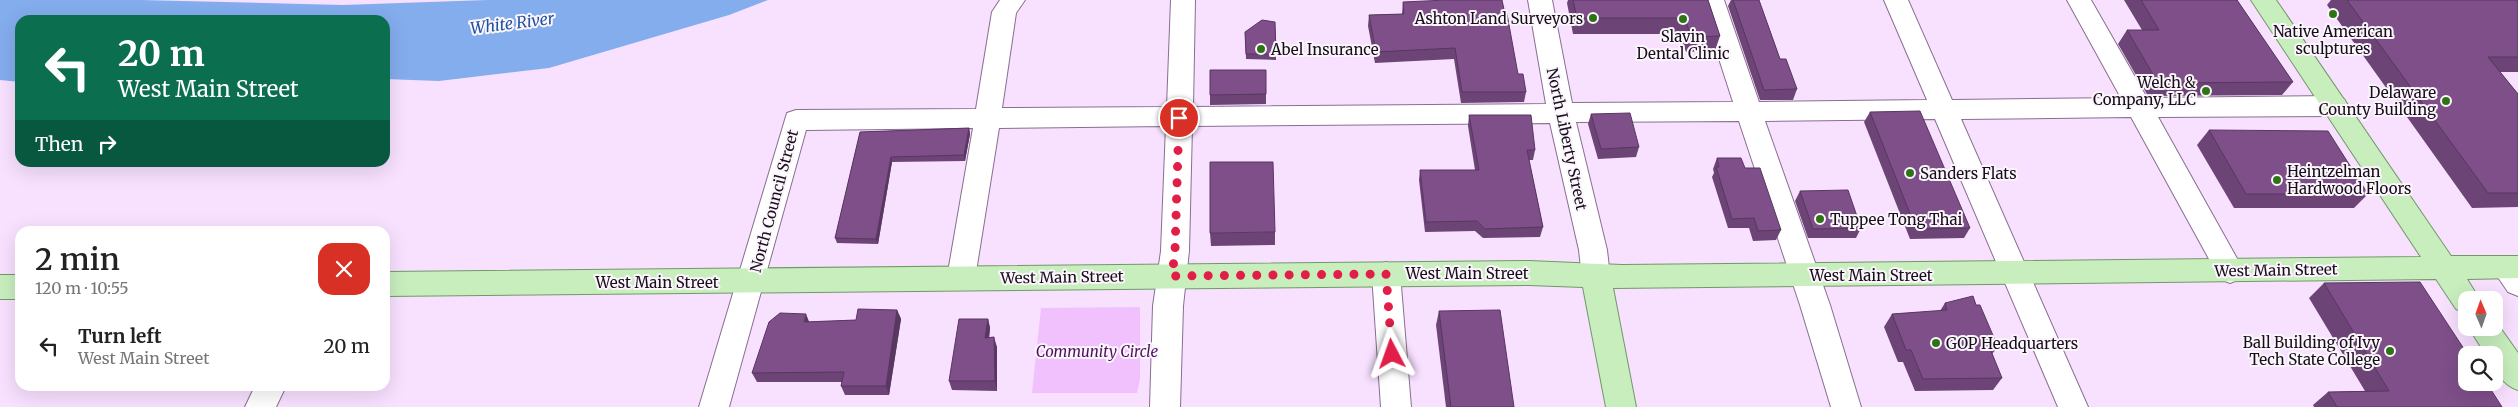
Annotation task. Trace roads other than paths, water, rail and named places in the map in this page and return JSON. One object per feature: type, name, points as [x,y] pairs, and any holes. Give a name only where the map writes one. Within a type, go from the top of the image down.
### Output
[{"type":"main road","points":[[2263,0],[2459,291]]},
{"type":"main road","name":"West Main Street","points":[[390,284],[752,282],[960,278],[1529,273],[1596,277],[2015,274],[2443,267],[2514,272]]},
{"type":"main road","points":[[1596,277],[1621,407]]},
{"type":"main road","points":[[0,288],[15,287]]},
{"type":"main road","points":[[2490,336],[2518,377]]},
{"type":"street","points":[[960,278],[967,252],[1004,12],[1013,0]]},
{"type":"street","points":[[1165,407],[1168,306],[1175,251],[1183,0]]},
{"type":"street","name":"North Liberty Street","points":[[1540,0],[1561,114],[1593,250],[1596,277]]},
{"type":"street","points":[[1712,0],[1803,275],[1815,305],[1846,407]]},
{"type":"street","points":[[1896,0],[2073,407]]},
{"type":"street","points":[[2079,0],[2230,271]]},
{"type":"street","points":[[987,118],[1179,118],[2335,106]]},
{"type":"street","name":"North Council Street","points":[[714,407],[741,307],[752,282],[796,120],[987,118]]},
{"type":"street","points":[[1386,274],[1396,407]]},
{"type":"street","points":[[260,407],[268,391]]},
{"type":"water","name":"White River","points":[[0,0],[141,0],[343,5],[487,0],[768,0],[729,15],[549,68],[439,81],[390,79],[390,15],[15,15],[15,82],[0,80]]},
{"type":"place","name":"Native American sculptures","points":[[2333,14]]},
{"type":"place","name":"Ashton Land Surveyors","points":[[1593,18]]},
{"type":"place","name":"Slavin Dental Clinic","points":[[1683,19]]},
{"type":"place","name":"Abel Insurance","points":[[1261,49]]},
{"type":"place","name":"Welch & Company, LLC","points":[[2206,91]]},
{"type":"place","name":"Delaware County Building","points":[[2446,101]]},
{"type":"place","name":"Sanders Flats","points":[[1910,173]]},
{"type":"place","name":"Heintzelman Hardwood Floors","points":[[2277,180]]},
{"type":"place","name":"Tuppee Tong Thai","points":[[1820,219]]},
{"type":"place","name":"GOP Headquarters","points":[[1936,343]]},
{"type":"place","name":"Ball Building of Ivy Tech State College","points":[[2390,351]]},
{"type":"park label","name":"Community Circle","points":[[1097,351]]}]
